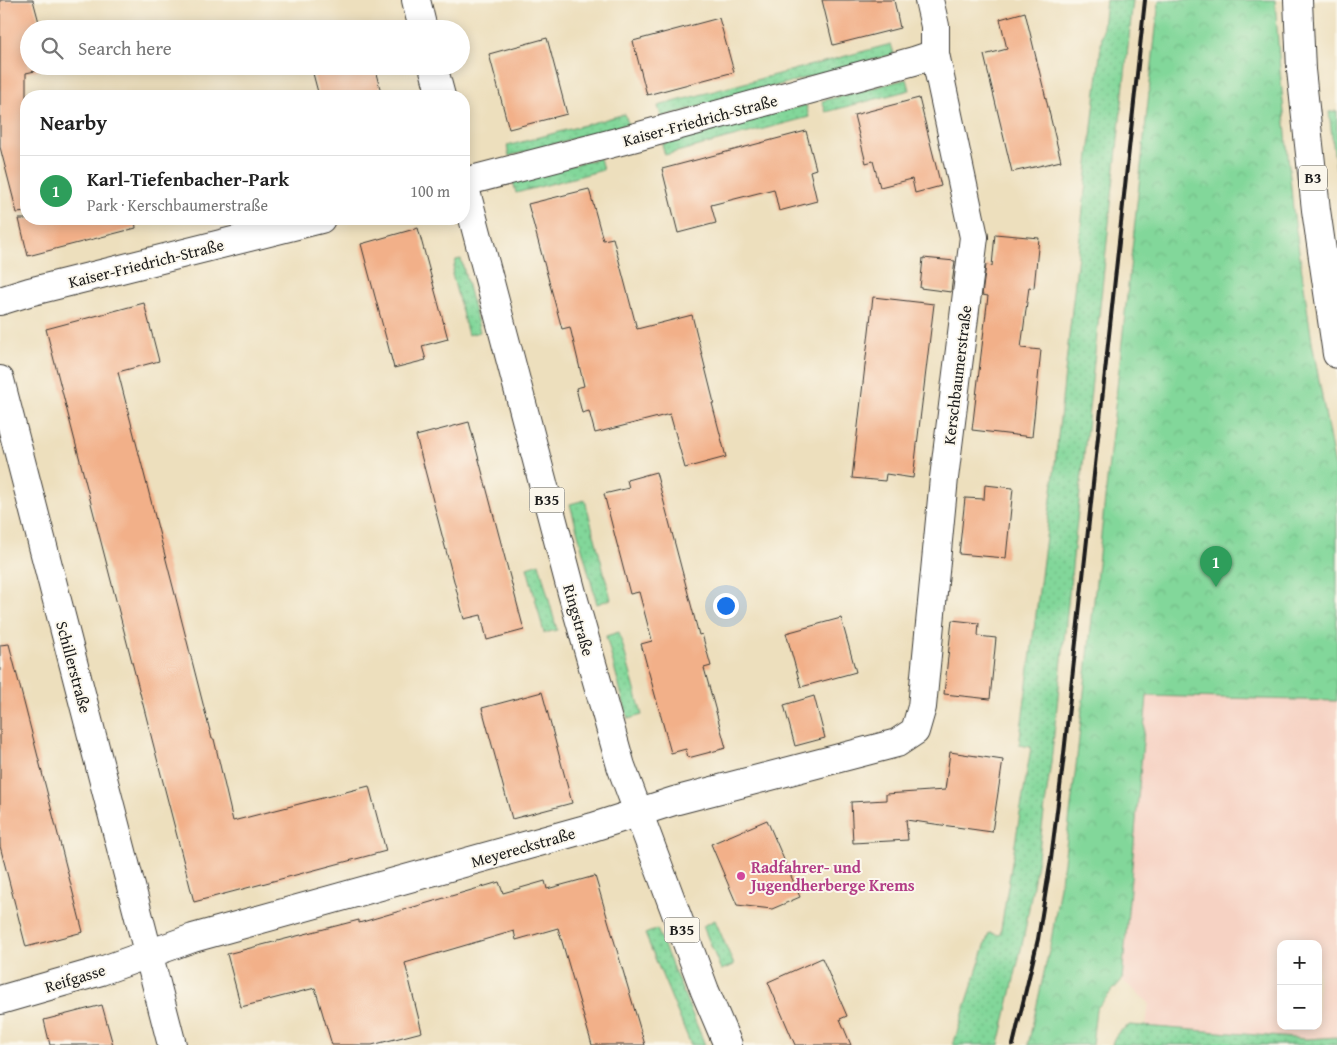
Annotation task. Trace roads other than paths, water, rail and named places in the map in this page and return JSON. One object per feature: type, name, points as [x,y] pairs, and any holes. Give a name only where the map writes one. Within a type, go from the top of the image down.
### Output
[{"type":"main road","points":[[416,0],[421,20]]},
{"type":"main road","name":"Kerschbaumerstraße","points":[[897,743],[915,731],[922,707],[944,478],[974,237],[934,54],[935,26],[929,0]]},
{"type":"main road","name":"B3","points":[[1298,0],[1301,70],[1316,210],[1337,354]]},
{"type":"main road","name":"Kaiser-Friedrich-Straße","points":[[470,181],[934,54]]},
{"type":"main road","points":[[435,75],[439,90]]},
{"type":"main road","name":"Ringstraße","points":[[470,206],[572,593],[620,766],[702,982],[728,1045]]},
{"type":"main road","name":"Kaiser-Friedrich-Straße","points":[[0,301],[296,225]]},
{"type":"main road","name":"Schillerstraße","points":[[0,380],[172,1045]]},
{"type":"main road","name":"Meyereckstraße","points":[[149,953],[193,938],[593,827],[674,801],[897,743]]},
{"type":"main road","name":"Reifgasse","points":[[0,1000],[101,970],[149,953]]},
{"type":"railway","points":[[1013,1045],[1038,939],[1051,859],[1145,0]]},
{"type":"place","name":"Karl-Tiefenbacher-Park","points":[[1216,587]]},
{"type":"place","name":"Radfahrer- und Jugendherberge Krems","points":[[741,876]]}]
